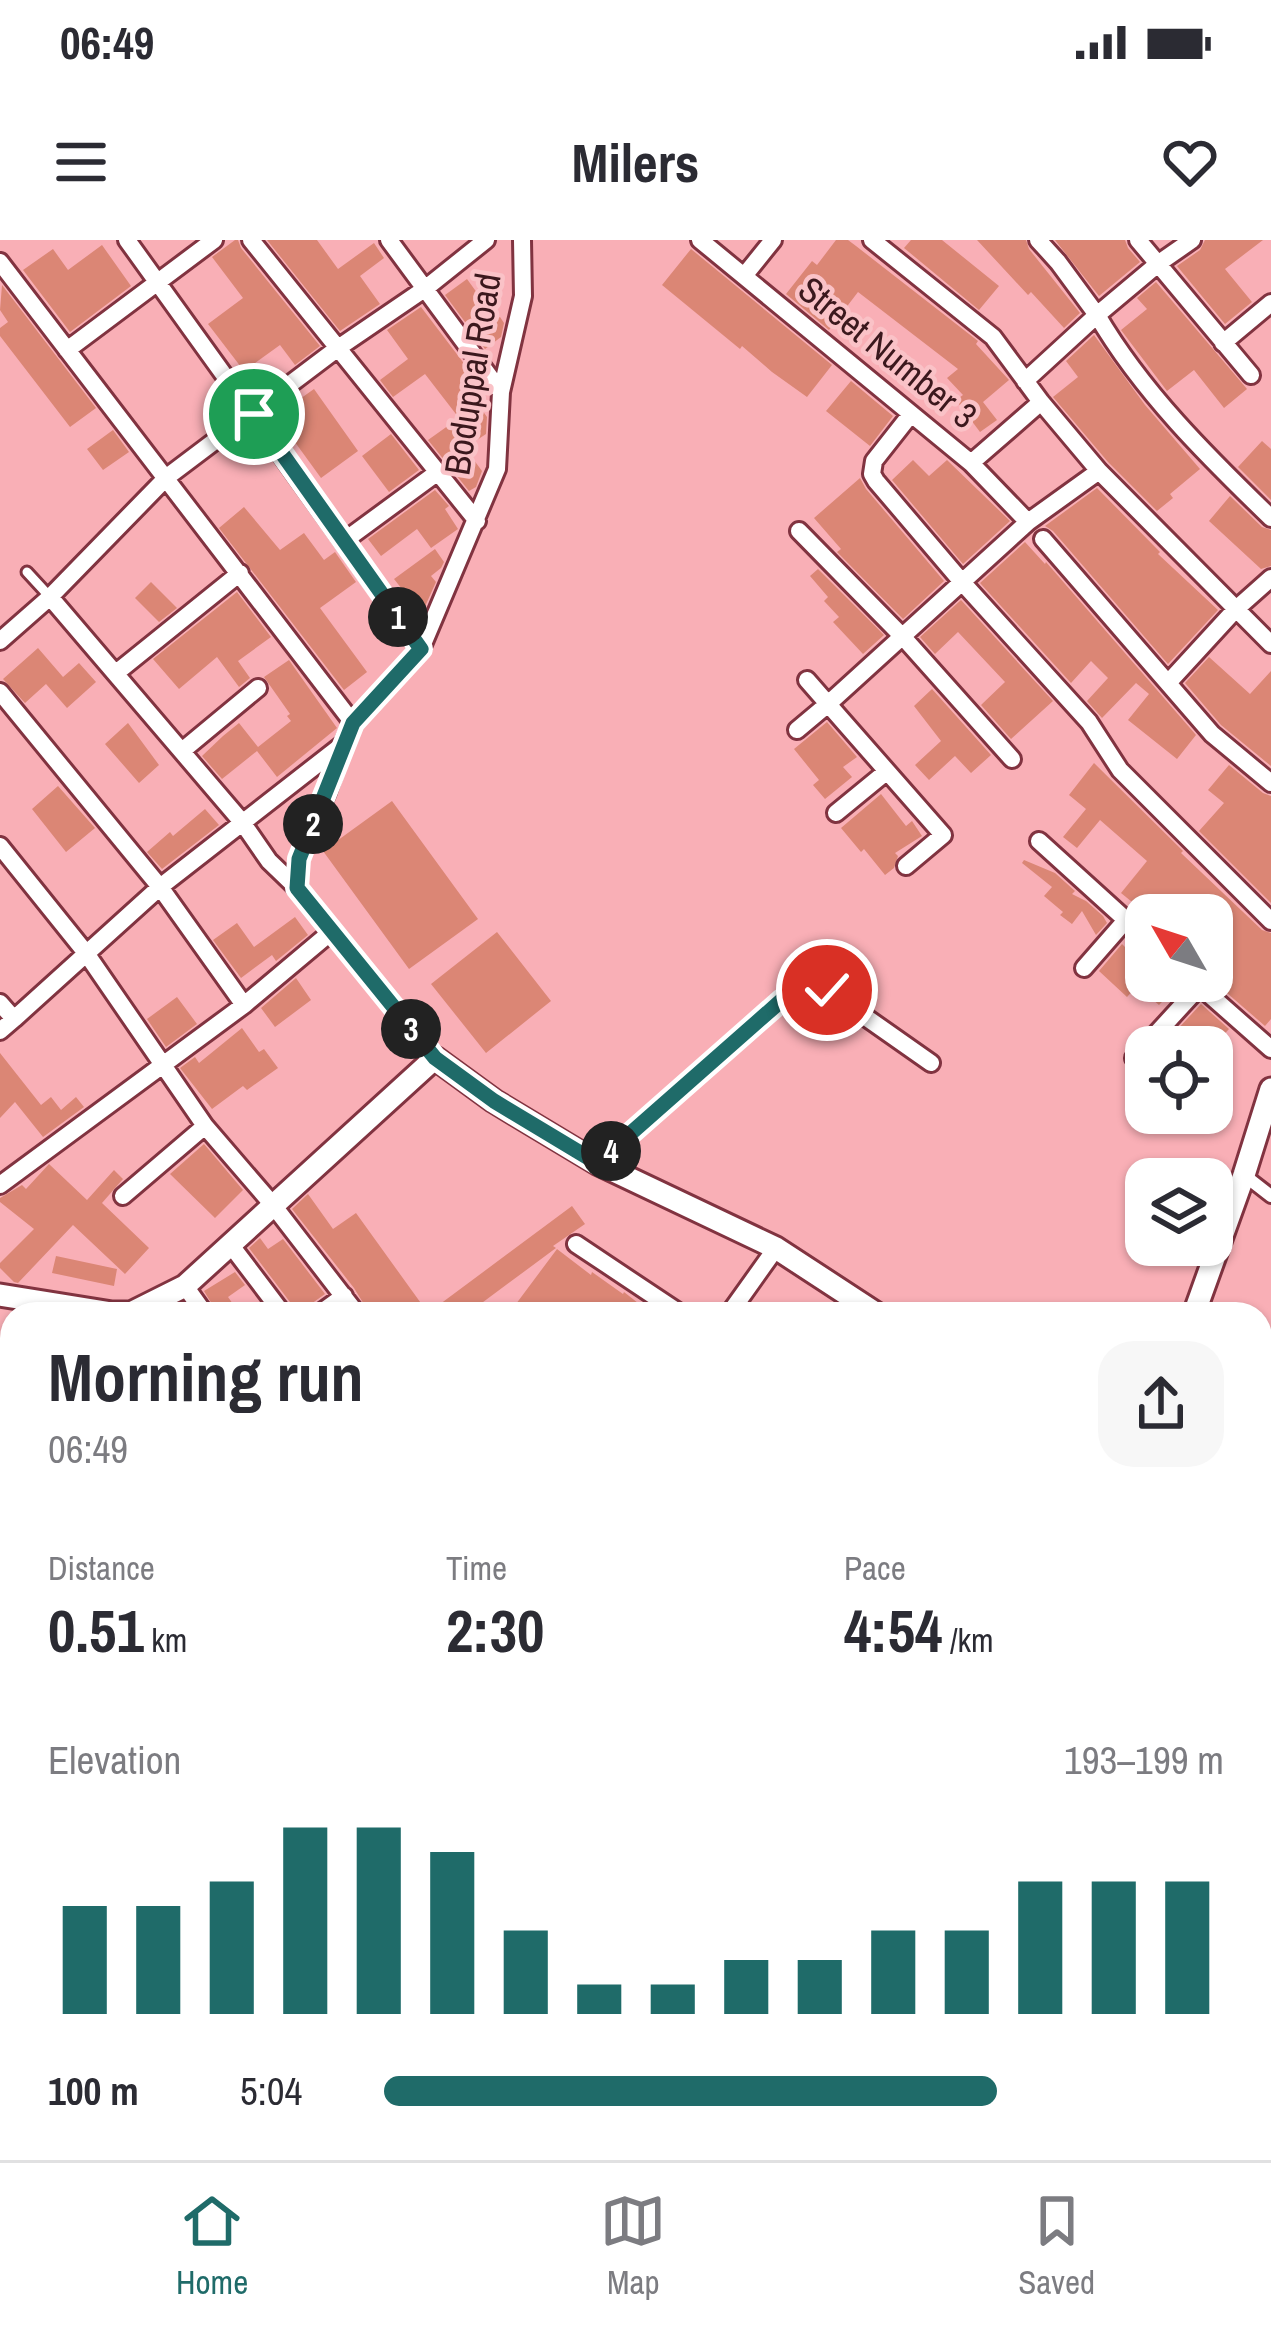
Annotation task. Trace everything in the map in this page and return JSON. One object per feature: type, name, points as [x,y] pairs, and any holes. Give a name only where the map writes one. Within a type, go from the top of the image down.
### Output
[{"type":"street","points":[[127,240],[421,649]]},
{"type":"street","points":[[67,350],[214,240]]},
{"type":"street","points":[[251,240],[477,521]]},
{"type":"street","points":[[389,240],[501,392]]},
{"type":"street","points":[[0,641],[50,597],[167,477],[486,240]]},
{"type":"street","name":"Boduppal Road","points":[[297,888],[299,859],[353,723],[421,649],[497,470],[501,392],[523,296],[522,240]]},
{"type":"street","name":"Street Number 3","points":[[700,240],[971,463],[1028,522]]},
{"type":"street","points":[[744,276],[773,240]]},
{"type":"street","points":[[872,240],[993,337],[1099,471],[1271,644]]},
{"type":"street","points":[[1038,240],[1193,442],[1271,518]]},
{"type":"street","points":[[1138,240],[1251,375]]},
{"type":"street","points":[[1025,381],[1096,315],[1192,240]]},
{"type":"street","points":[[0,262],[353,723]]},
{"type":"street","points":[[1223,343],[1271,303]]},
{"type":"street","points":[[971,463],[1041,402]]},
{"type":"street","points":[[911,414],[874,460],[872,474],[1089,722],[1120,770],[1271,920]]},
{"type":"street","points":[[797,730],[1028,522],[1099,471]]},
{"type":"street","points":[[344,541],[438,472]]},
{"type":"street","points":[[799,532],[903,637],[1012,759]]},
{"type":"street","points":[[1043,538],[1212,734],[1271,783]]},
{"type":"street","points":[[116,673],[240,573]]},
{"type":"street","points":[[1168,683],[1271,578]]},
{"type":"street","points":[[50,597],[242,821],[269,860],[435,1058],[494,1101],[597,1163],[776,1248],[859,1302]]},
{"type":"street","points":[[807,680],[943,835],[906,866]]},
{"type":"street","points":[[182,752],[258,688]]},
{"type":"street","points":[[0,692],[160,887],[244,1005]]},
{"type":"street","points":[[0,1003],[7,1025],[160,887],[343,745]]},
{"type":"street","points":[[836,813],[886,772]]},
{"type":"street","points":[[1039,841],[1125,919]]},
{"type":"street","points":[[0,846],[86,952],[205,1126],[348,1302]]},
{"type":"street","points":[[1084,968],[1125,921]]},
{"type":"street","points":[[0,1185],[244,1005],[331,932]]},
{"type":"street","points":[[597,1163],[782,1000],[813,983],[931,1063]]},
{"type":"street","points":[[1161,1026],[1182,1002]]},
{"type":"street","points":[[1217,1002],[1271,1049]]},
{"type":"street","points":[[153,1302],[185,1286],[435,1058]]},
{"type":"street","points":[[1198,1302],[1271,1090]]},
{"type":"street","points":[[123,1196],[205,1126]]},
{"type":"street","points":[[1244,1175],[1271,1196]]},
{"type":"street","points":[[230,1244],[274,1302]]},
{"type":"street","points":[[576,1244],[663,1302]]},
{"type":"street","points":[[738,1302],[776,1248]]},
{"type":"street","points":[[185,1286],[196,1302]]},
{"type":"street","points":[[8,1296],[45,1302]]},
{"type":"street","points":[[336,1302],[344,1296]]},
{"type":"lane","points":[[27,572],[50,597]]},
{"type":"building","points":[[235,240],[320,346],[295,365],[280,345],[244,371],[208,324],[243,298],[212,257]]},
{"type":"building","points":[[267,240],[317,240],[338,269],[374,243],[384,258],[360,276],[380,304],[340,331]]},
{"type":"building","points":[[836,240],[848,240],[978,341],[1009,380],[983,402],[997,420],[980,432],[956,400],[963,395],[947,378],[958,369],[858,292],[829,330],[786,294]]},
{"type":"building","points":[[911,240],[942,240],[999,286],[979,310],[904,248]]},
{"type":"building","points":[[977,240],[1026,240],[1080,313],[1064,328]]},
{"type":"building","points":[[1055,240],[1125,240],[1140,262],[1099,296]]},
{"type":"building","points":[[1205,240],[1263,240],[1225,269],[1252,302],[1225,324],[1177,266],[1200,250]]},
{"type":"building","points":[[102,245],[131,286],[70,332],[23,270],[53,249],[68,270]]},
{"type":"building","points":[[691,249],[832,365],[807,397],[662,285]]},
{"type":"building","points":[[467,279],[504,323],[501,337],[485,349],[445,295]]},
{"type":"building","points":[[1156,282],[1247,389],[1224,408],[1194,370],[1167,391],[1121,330],[1147,309],[1137,298]]},
{"type":"building","points":[[2,285],[96,408],[70,427],[0,336],[0,328],[8,322],[0,310]]},
{"type":"building","points":[[421,307],[472,374],[465,379],[487,417],[486,434],[465,448],[482,471],[476,487],[469,491],[428,440],[459,418],[425,374],[393,397],[380,380],[408,359],[387,330]]},
{"type":"building","points":[[1094,335],[1200,469],[1157,511],[1053,397],[1078,377],[1066,361]]},
{"type":"building","points":[[851,381],[893,416],[870,446],[826,411]]},
{"type":"building","points":[[314,389],[358,451],[321,478],[276,416]]},
{"type":"building","points":[[113,430],[129,452],[103,470],[87,449]]},
{"type":"building","points":[[391,434],[419,470],[389,492],[362,456]]},
{"type":"building","points":[[1262,441],[1271,449],[1271,500],[1238,467]]},
{"type":"building","points":[[913,460],[929,476],[947,460],[1010,521],[963,564],[892,480]]},
{"type":"building","points":[[860,478],[944,581],[903,619],[837,552],[841,549],[814,518]]},
{"type":"building","points":[[1097,488],[1218,610],[1168,664],[1045,526]]},
{"type":"building","points":[[435,490],[449,506],[445,509],[458,529],[431,548],[417,529],[381,556],[368,539]]},
{"type":"building","points":[[1230,496],[1271,530],[1271,566],[1261,569],[1209,521]]},
{"type":"building","points":[[244,507],[280,550],[304,533],[324,560],[335,552],[356,582],[320,608],[367,672],[344,690],[219,528]]},
{"type":"building","points":[[1025,542],[1196,735],[1177,759],[1128,720],[1149,694],[1136,683],[1102,718],[1087,701],[1108,678],[1091,661],[1071,683],[980,583]]},
{"type":"building","points":[[435,549],[444,562],[431,576],[436,582],[423,611],[394,579]]},
{"type":"building","points":[[818,569],[884,635],[863,654],[833,622],[839,617],[810,576]]},
{"type":"building","points":[[151,582],[177,608],[159,622],[135,598]]},
{"type":"building","points":[[237,592],[271,637],[238,661],[250,678],[239,687],[217,657],[179,689],[153,659]]},
{"type":"building","points":[[961,600],[1053,701],[1011,739],[981,705],[1005,682],[958,632],[935,654],[920,637]]},
{"type":"building","points":[[38,648],[63,677],[79,663],[96,682],[67,708],[46,684],[25,703],[3,679]]},
{"type":"building","points":[[1209,657],[1250,694],[1271,671],[1271,766],[1221,725],[1185,683]]},
{"type":"building","points":[[289,660],[337,728],[277,777],[257,751],[222,779],[202,756],[223,736],[239,723],[258,747],[291,721],[264,677]]},
{"type":"building","points":[[932,689],[991,755],[971,773],[955,756],[929,780],[915,765],[941,741],[914,706]]},
{"type":"building","points":[[827,722],[857,757],[843,767],[852,777],[825,799],[813,785],[819,780],[794,749]]},
{"type":"building","points":[[128,723],[159,765],[139,783],[105,744]]},
{"type":"building","points":[[1094,763],[1224,894],[1125,896],[1121,893],[1147,861],[1100,820],[1077,848],[1063,837],[1086,809],[1069,795]]},
{"type":"building","points":[[1229,765],[1271,796],[1271,903],[1199,831],[1224,803],[1208,790]]},
{"type":"building","points":[[58,786],[95,828],[66,852],[32,809]]},
{"type":"building","points":[[881,794],[906,826],[912,821],[922,836],[895,853],[894,868],[885,875],[841,828]]},
{"type":"building","points":[[392,801],[478,919],[409,969],[323,851]]},
{"type":"building","points":[[205,809],[219,825],[162,869],[147,852]]},
{"type":"building","points":[[1024,860],[1055,873],[1107,923],[1096,935],[1082,911],[1072,924],[1060,915],[1063,912],[1044,896],[1052,887]]},
{"type":"building","points":[[1233,902],[1271,933],[1271,1019],[1265,1026],[1233,998]]},
{"type":"building","points":[[295,917],[308,935],[276,961],[272,955],[241,978],[213,940],[237,923],[254,947]]},
{"type":"building","points":[[497,932],[551,1001],[486,1053],[431,984]]},
{"type":"building","points":[[1122,944],[1125,995],[1099,971]]},
{"type":"building","points":[[296,978],[311,1000],[275,1027],[261,1008]]},
{"type":"building","points":[[177,997],[197,1024],[166,1047],[147,1019]]},
{"type":"building","points":[[1201,1004],[1226,1026],[1181,1026]]},
{"type":"building","points":[[242,1028],[278,1068],[212,1109],[180,1068],[195,1057],[199,1063]]},
{"type":"building","points":[[0,1053],[41,1105],[51,1097],[61,1110],[76,1097],[84,1107],[43,1137],[15,1102],[0,1118]]},
{"type":"building","points":[[204,1144],[243,1190],[215,1218],[170,1174]]},
{"type":"building","points":[[49,1164],[87,1200],[114,1170],[123,1179],[102,1203],[149,1248],[125,1274],[73,1225],[18,1283],[0,1268],[34,1229],[0,1198],[22,1185],[26,1189]]},
{"type":"building","points":[[308,1194],[333,1229],[356,1213],[420,1302],[363,1302],[292,1209]]},
{"type":"building","points":[[572,1206],[585,1224],[553,1246],[556,1248],[483,1302],[443,1302]]},
{"type":"building","points":[[260,1238],[268,1249],[283,1239],[325,1294],[314,1302],[290,1302],[249,1248]]},
{"type":"building","points":[[557,1249],[637,1302],[517,1302]]},
{"type":"building","points":[[56,1256],[117,1269],[114,1286],[52,1273]]},
{"type":"building","points":[[235,1272],[245,1285],[228,1297],[232,1302],[211,1302],[204,1291]]},
{"type":"route","points":[[254,414],[421,649],[353,723],[299,859],[297,888],[435,1058],[494,1101],[597,1163],[782,1000],[813,983],[827,990]]}]
